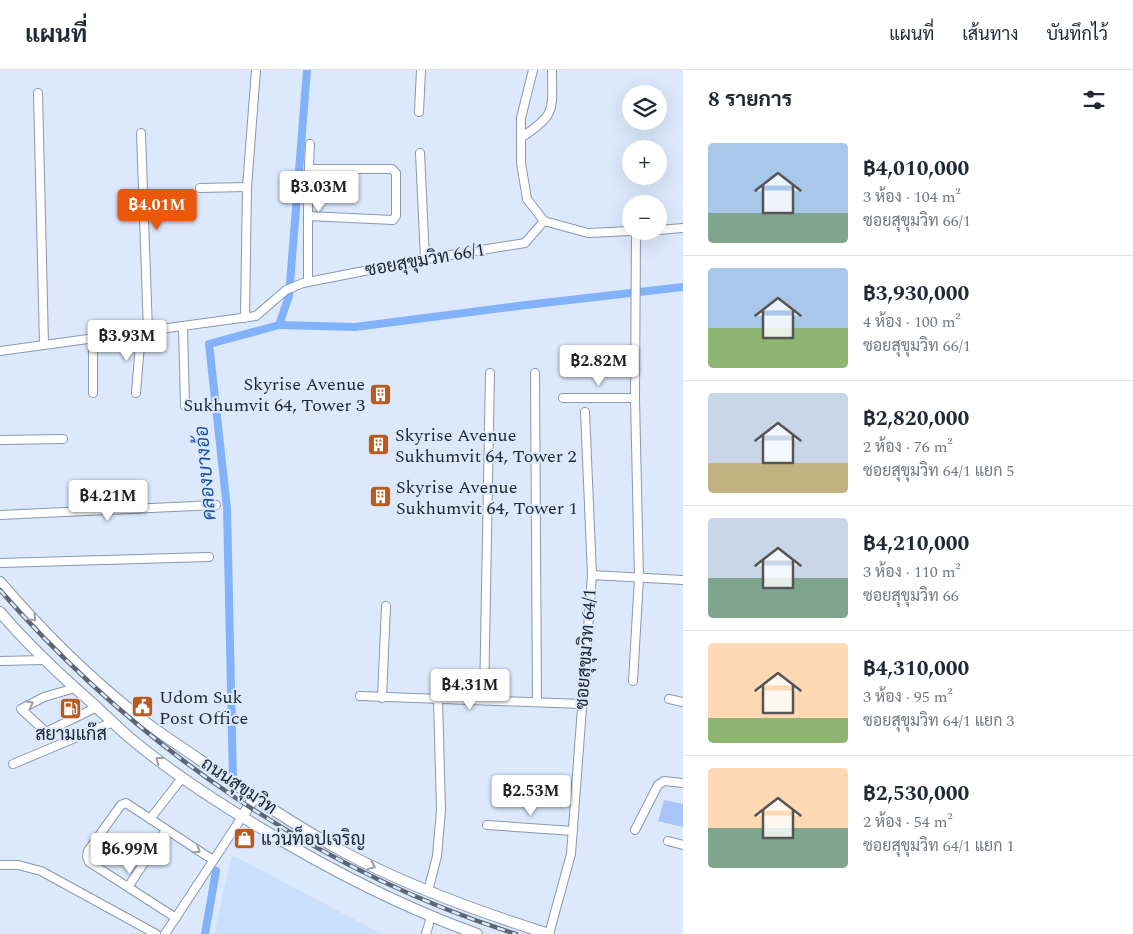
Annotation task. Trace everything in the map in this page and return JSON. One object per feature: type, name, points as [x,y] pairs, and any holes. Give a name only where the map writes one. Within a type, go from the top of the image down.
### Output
[{"type":"main road","name":"ถนนสุขุมวิท","points":[[0,582],[53,640],[109,692],[139,717],[254,798],[343,852],[428,891],[504,920],[549,934]]},
{"type":"main road","name":"ถนนสุขุมวิท","points":[[2,618],[44,660],[130,738],[182,778],[310,858],[365,887],[430,917],[477,934]]},
{"type":"main road","points":[[242,817],[254,798]]},
{"type":"street","points":[[245,318],[247,187],[256,70]]},
{"type":"street","points":[[419,112],[421,70]]},
{"type":"street","points":[[533,70],[521,118],[521,162],[527,198],[544,221],[588,233],[622,231]]},
{"type":"street","points":[[521,138],[548,117],[551,110],[552,70]]},
{"type":"street","points":[[38,93],[44,345]]},
{"type":"street","points":[[136,393],[144,331],[141,133]]},
{"type":"street","points":[[305,282],[310,144]]},
{"type":"street","points":[[420,153],[425,259]]},
{"type":"street","points":[[308,216],[393,220],[396,216],[396,173],[392,169],[309,168]]},
{"type":"street","points":[[200,188],[247,187]]},
{"type":"street","name":"ซอยสุขุมวิท 66/1","points":[[0,351],[256,316],[286,290],[305,282],[425,259],[525,244],[544,221]]},
{"type":"street","points":[[667,229],[683,228]]},
{"type":"street","points":[[634,681],[639,578],[635,398],[636,240]]},
{"type":"street","points":[[182,326],[185,406]]},
{"type":"street","points":[[92,393],[93,338]]},
{"type":"street","points":[[484,700],[490,373]]},
{"type":"street","points":[[535,373],[537,702]]},
{"type":"street","points":[[563,398],[635,398]]},
{"type":"street","points":[[585,412],[592,575]]},
{"type":"street","points":[[0,440],[63,438]]},
{"type":"street","points":[[0,515],[216,505]]},
{"type":"street","points":[[0,563],[209,557]]},
{"type":"street","name":"ซอยสุขุมวิท 64/1","points":[[549,934],[568,868],[573,831],[592,575],[683,580]]},
{"type":"street","points":[[382,698],[386,606]]},
{"type":"street","points":[[0,661],[44,660]]},
{"type":"street","points":[[76,688],[44,697],[20,709],[46,732],[97,708]]},
{"type":"street","points":[[360,696],[582,704]]},
{"type":"street","points":[[428,891],[437,856],[441,810],[438,698]]},
{"type":"street","points":[[669,699],[683,702]]},
{"type":"street","points":[[13,764],[113,722]]},
{"type":"street","points":[[150,819],[182,778]]},
{"type":"street","points":[[635,830],[658,785],[664,781],[683,783]]},
{"type":"street","points":[[176,918],[89,862],[87,857],[88,851],[121,806],[126,803],[213,860]]},
{"type":"street","points":[[165,934],[242,817]]},
{"type":"street","points":[[488,825],[573,831]]},
{"type":"street","points":[[128,887],[166,830]]},
{"type":"street","points":[[668,841],[683,845]]},
{"type":"street","points":[[0,864],[18,865],[41,871],[156,934]]},
{"type":"street","points":[[426,934],[430,917]]},
{"type":"shaded area","points":[[664,800],[683,804],[683,827],[658,821]]},
{"type":"shaded area","points":[[234,856],[382,934],[214,934],[231,858]]},
{"type":"waterway","name":"คลองบางอ้อ","points":[[233,780],[227,508],[209,344],[279,325],[289,296],[307,70]]},
{"type":"waterway","points":[[279,325],[355,327],[683,287]]},
{"type":"waterway","name":"คลองบางอ้อ","points":[[205,934],[216,871]]},
{"type":"railway","points":[[0,590],[53,647],[110,701],[171,751],[235,797],[301,839],[371,876],[442,908],[516,934]]},
{"type":"place","name":"Skyrise Avenue Sukhumvit 64, Tower 3","points":[[381,394]]},
{"type":"place","name":"Skyrise Avenue Sukhumvit 64, Tower 2","points":[[379,445]]},
{"type":"place","name":"Skyrise Avenue Sukhumvit 64, Tower 1","points":[[380,497]]},
{"type":"place","name":"Udom Suk Post Office","points":[[143,707]]},
{"type":"place","name":"สยามแก๊ส","points":[[71,709]]},
{"type":"place","name":"แว่นท็อปเจริญ","points":[[245,839]]}]
